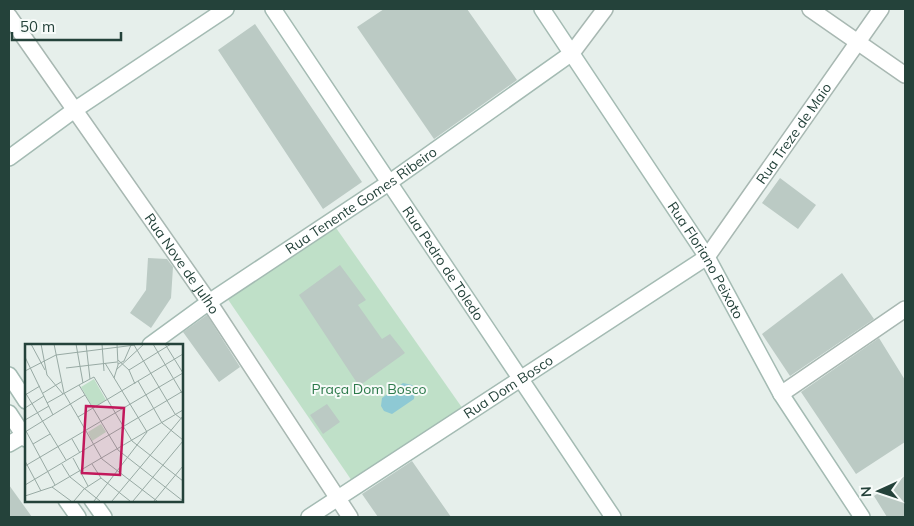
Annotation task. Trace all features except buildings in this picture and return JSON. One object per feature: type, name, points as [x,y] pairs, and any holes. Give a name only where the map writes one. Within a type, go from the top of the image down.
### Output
[{"type":"main road","points":[[9,158],[74,111],[226,9]]},
{"type":"main road","name":"Rua Pedro de Toledo","points":[[273,9],[613,517]]},
{"type":"main road","name":"Rua Floriano Peixoto","points":[[542,9],[707,257],[781,394],[862,517]]},
{"type":"main road","name":"Rua Tenente Gomes Ribeiro","points":[[151,344],[209,302],[390,182],[572,53],[605,9]]},
{"type":"main road","points":[[810,9],[905,76]]},
{"type":"main road","name":"Rua Treze de Maio","points":[[707,257],[881,9]]},
{"type":"main road","name":"Rua Nove de Julho","points":[[9,16],[209,302],[350,517]]},
{"type":"main road","name":"Rua Dom Bosco","points":[[309,517],[707,257]]},
{"type":"main road","points":[[781,394],[905,309]]},
{"type":"main road","points":[[9,375],[25,399]]},
{"type":"main road","points":[[9,413],[25,436],[9,444]]},
{"type":"main road","points":[[67,501],[78,517]]},
{"type":"main road","points":[[93,501],[104,517]]},
{"type":"green space","name":"Praça Dom Bosco","points":[[334,225],[463,409],[352,481],[227,298]]},
{"type":"water","points":[[403,383],[412,385],[415,390],[414,399],[392,414],[384,411],[381,406],[382,398]]}]
